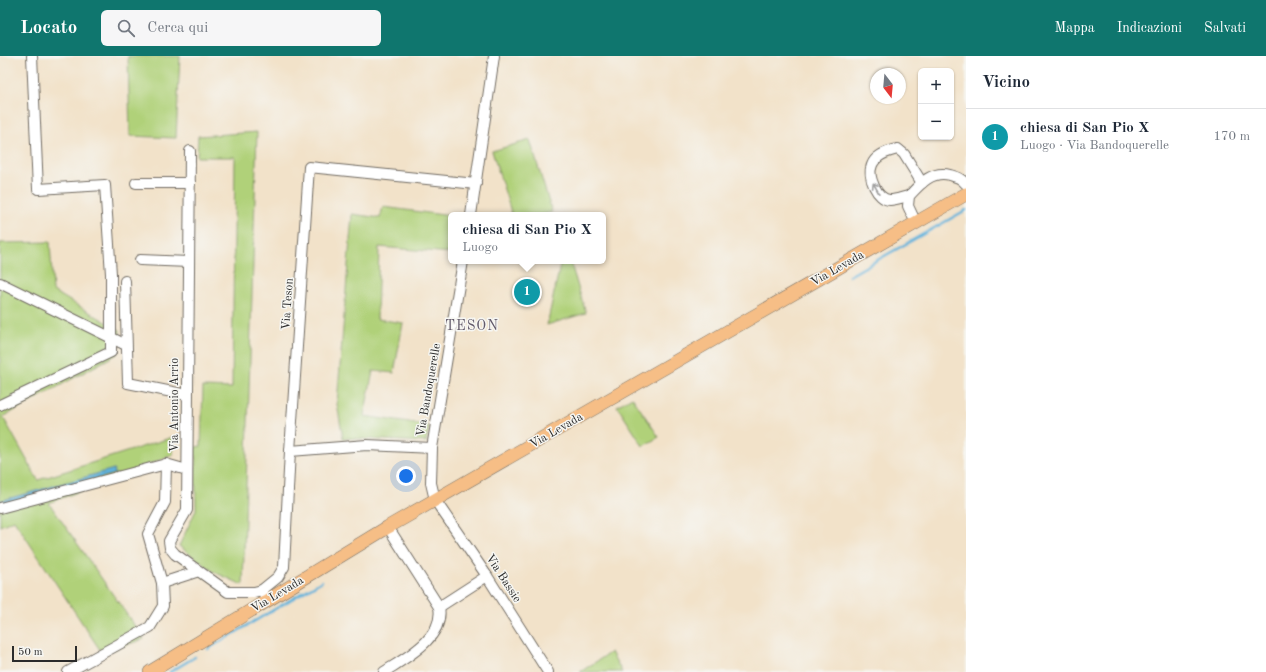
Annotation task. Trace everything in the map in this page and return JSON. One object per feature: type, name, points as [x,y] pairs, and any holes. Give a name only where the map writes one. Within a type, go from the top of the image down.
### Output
[{"type":"main road","name":"Via Levada","points":[[150,672],[264,595],[388,527],[966,194]]},
{"type":"street","points":[[0,405],[111,352],[111,274],[105,185],[38,189],[32,56]]},
{"type":"street","points":[[471,212],[494,56]]},
{"type":"street","points":[[922,183],[904,154],[898,149],[890,150],[877,158],[871,168],[870,173],[874,187],[883,198],[890,200],[909,196],[934,174],[945,173],[960,177],[966,184]]},
{"type":"street","name":"Via Antonio Arrio","points":[[190,151],[187,510],[169,541],[170,548],[175,554],[228,592],[254,592],[264,595]]},
{"type":"street","name":"Via Teson","points":[[264,595],[284,567],[290,451],[309,167],[476,184]]},
{"type":"street","points":[[136,183],[190,183]]},
{"type":"street","points":[[909,196],[908,206],[916,223]]},
{"type":"street","points":[[140,260],[189,262]]},
{"type":"street","name":"Via Bandoquerelle","points":[[435,500],[431,483],[432,448],[463,264]]},
{"type":"street","points":[[124,281],[128,383],[188,395]]},
{"type":"street","points":[[0,283],[126,345]]},
{"type":"street","points":[[290,451],[367,445],[432,448]]},
{"type":"street","points":[[0,508],[166,464],[187,470]]},
{"type":"street","points":[[68,672],[150,627],[163,606],[162,583],[148,534],[165,502],[166,464]]},
{"type":"street","name":"Via Bassie","points":[[435,500],[487,576],[548,672]]},
{"type":"street","points":[[384,672],[422,647],[437,627],[440,610],[388,527]]},
{"type":"street","points":[[162,583],[199,571]]},
{"type":"street","points":[[439,607],[487,576]]},
{"type":"green space","points":[[128,56],[180,56],[176,138],[130,136]]},
{"type":"green space","points":[[257,132],[243,585],[214,572],[179,546],[196,510],[195,447],[201,446],[203,387],[232,388],[235,157],[197,157],[198,136]]},
{"type":"green space","points":[[530,140],[552,212],[511,212],[492,151]]},
{"type":"green space","points":[[383,207],[448,216],[448,253],[379,247],[377,319],[403,323],[394,373],[373,371],[364,416],[429,426],[426,442],[343,438],[337,404],[352,214],[380,218]]},
{"type":"green space","points":[[50,242],[53,291],[120,330],[117,354],[3,417],[38,480],[173,437],[173,455],[49,503],[144,639],[102,653],[14,520],[0,526],[0,243]]},
{"type":"green space","points":[[560,264],[571,264],[586,313],[547,325]]},
{"type":"green space","points":[[632,397],[659,437],[643,446],[617,406]]},
{"type":"green space","points":[[611,652],[622,672],[580,672]]},
{"type":"water","points":[[114,469],[115,474],[0,505],[0,501]]},
{"type":"waterway","points":[[849,276],[966,210]]},
{"type":"waterway","points":[[208,649],[322,581]]},
{"type":"waterway","points":[[170,672],[195,657]]},
{"type":"place","name":"chiesa di San Pio X","points":[[527,292]]},
{"type":"district","name":"TESON","points":[[472,325]]}]
